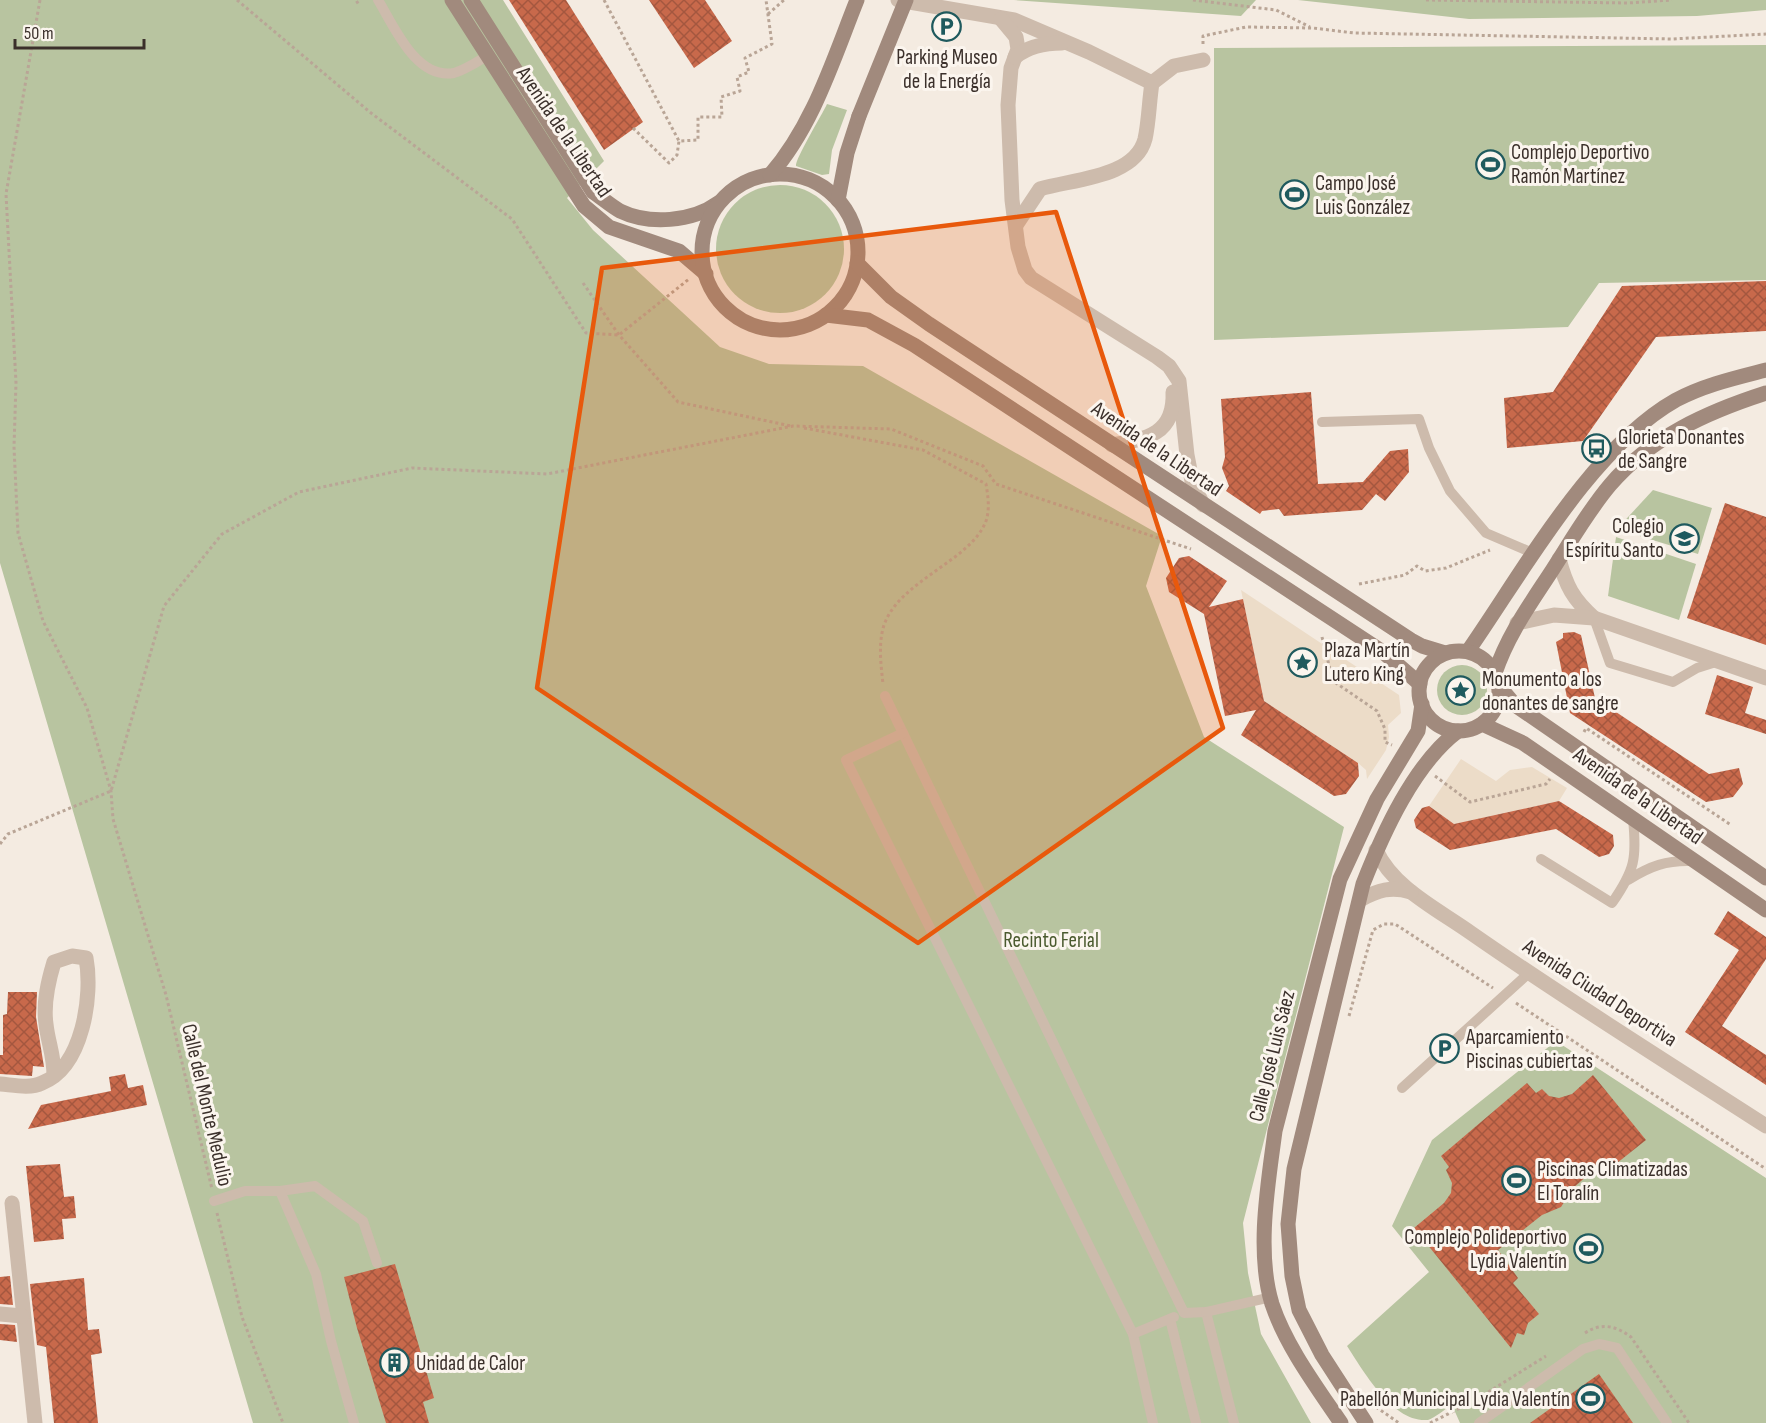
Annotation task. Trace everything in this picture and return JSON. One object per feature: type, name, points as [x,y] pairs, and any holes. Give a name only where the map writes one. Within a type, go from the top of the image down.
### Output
[{"type":"main road","name":"Avenida de la Libertad","points":[[452,0],[584,206],[609,227],[679,251],[698,276]]},
{"type":"main road","name":"Avenida de la Libertad","points":[[471,0],[593,192],[620,211],[648,218],[678,219],[701,213],[722,200]]},
{"type":"main road","points":[[770,175],[798,137],[817,99],[857,0]]},
{"type":"main road","points":[[838,200],[847,153],[859,116],[906,0]]},
{"type":"main road","points":[[770,175],[805,178],[817,183],[838,200],[854,228],[857,263],[848,290],[826,315],[796,328],[761,328],[744,321],[723,305],[698,276],[703,259],[705,233],[722,200],[740,185],[770,175]]},
{"type":"main road","name":"Avenida de la Libertad","points":[[857,263],[891,297],[929,324],[1411,640],[1445,653]]},
{"type":"main road","points":[[826,315],[868,320],[914,345],[1383,652],[1420,684]]},
{"type":"main road","points":[[1468,651],[1605,458],[1644,422],[1676,400],[1716,382],[1766,370]]},
{"type":"main road","points":[[1366,1423],[1322,1355],[1299,1310],[1292,1276],[1288,1224],[1294,1169],[1360,900],[1376,850],[1422,767],[1444,741],[1458,731],[1482,724],[1492,714],[1498,700],[1497,679],[1506,642],[1604,494],[1634,461],[1678,428],[1729,405],[1766,393]]},
{"type":"main road","points":[[1458,731],[1436,723],[1422,704],[1420,684],[1428,665],[1445,653],[1468,651],[1484,659],[1497,679]]},
{"type":"main road","name":"Avenida de la Libertad","points":[[1497,679],[1515,705],[1766,878]]},
{"type":"main road","name":"Calle José Luis Sáez","points":[[1341,1423],[1289,1339],[1271,1297],[1264,1222],[1275,1131],[1340,879],[1366,820],[1418,731],[1422,704]]},
{"type":"main road","name":"Avenida de la Libertad","points":[[1482,724],[1523,743],[1766,910]]},
{"type":"street","points":[[898,0],[1014,20],[1152,83]]},
{"type":"street","points":[[1001,19],[1016,37],[1018,49],[1011,68],[1008,105],[1011,176],[1022,263],[1030,278],[1162,361],[1179,381],[1192,481],[1203,505]]},
{"type":"street","points":[[1015,57],[1038,45],[1065,43]]},
{"type":"street","points":[[1016,225],[1036,193],[1048,186],[1120,169],[1133,160],[1144,142],[1152,83],[1174,66],[1203,60]]},
{"type":"street","points":[[1011,176],[1020,185],[1036,193]]},
{"type":"street","points":[[1112,445],[1154,434],[1170,419],[1173,393],[1162,361]]},
{"type":"street","points":[[1559,559],[1575,601],[1594,618]]},
{"type":"street","points":[[1517,623],[1554,615],[1594,618],[1766,678]]},
{"type":"street","name":"Avenida Ciudad Deportiva","points":[[1376,850],[1382,863],[1414,892],[1529,973],[1766,1126]]},
{"type":"street","points":[[1360,900],[1378,890],[1398,888],[1414,892]]},
{"type":"street","points":[[0,1084],[41,1084],[54,1076],[68,1061],[81,1032],[90,978],[86,958],[72,956],[54,962],[47,986],[45,1024],[54,1055],[54,1076]]},
{"type":"street","points":[[12,1203],[22,1316],[35,1423]]},
{"type":"street","points":[[0,1314],[22,1316]]},
{"type":"lane","points":[[378,0],[422,65],[431,71],[445,74],[457,72],[487,56]]},
{"type":"lane","points":[[1322,422],[1419,419],[1429,448],[1450,491],[1486,533],[1535,554]]},
{"type":"lane","points":[[1594,618],[1610,663],[1673,682],[1697,668],[1719,661]]},
{"type":"lane","points":[[885,696],[1184,1313]]},
{"type":"lane","points":[[903,733],[846,760],[1133,1334],[1153,1423]]},
{"type":"lane","points":[[1541,859],[1612,903],[1628,880],[1636,851],[1633,819]]},
{"type":"lane","points":[[1628,880],[1653,865],[1675,860],[1695,861]]},
{"type":"lane","points":[[1402,1088],[1529,973]]},
{"type":"lane","points":[[214,1201],[245,1191],[280,1191],[315,1186],[363,1221],[377,1263]]},
{"type":"lane","points":[[280,1191],[316,1274],[331,1341],[354,1423]]},
{"type":"lane","points":[[1133,1334],[1184,1313],[1206,1312],[1271,1297]]},
{"type":"lane","points":[[1206,1312],[1234,1423]]},
{"type":"lane","points":[[1170,1319],[1196,1423]]},
{"type":"lane","points":[[1479,1423],[1583,1349],[1599,1344],[1617,1348],[1667,1423]]},
{"type":"path","points":[[40,0],[6,194],[16,383],[14,447],[18,533],[43,621],[87,708],[111,791]]},
{"type":"path","points":[[237,0],[371,113],[512,219],[586,333],[619,335],[698,276]]},
{"type":"path","points":[[356,3],[361,0]]},
{"type":"path","points":[[604,0],[679,141],[677,155],[669,163],[633,128]]},
{"type":"path","points":[[679,141],[698,140],[698,117],[722,117],[721,98],[740,91],[737,77],[749,72],[746,58],[772,44],[766,0]]},
{"type":"path","points":[[768,14],[784,0]]},
{"type":"path","points":[[1193,0],[1275,10],[1313,28]]},
{"type":"path","points":[[1426,0],[1628,3],[1672,0]]},
{"type":"path","points":[[1203,60],[1203,36],[1246,27],[1313,28],[1354,33],[1672,39],[1766,34]]},
{"type":"path","points":[[583,283],[619,335],[678,402],[923,450],[986,484],[986,521],[979,531],[972,540],[902,598],[884,626],[880,657],[885,696]]},
{"type":"path","points":[[111,791],[164,606],[222,534],[299,492],[411,468],[547,474],[793,426],[891,429],[983,466],[996,484],[1191,549]]},
{"type":"path","points":[[1359,584],[1405,575],[1416,566],[1425,571],[1446,568],[1489,552],[1498,538]]},
{"type":"path","points":[[1322,638],[1333,681],[1377,711],[1385,729],[1385,742],[1407,752]]},
{"type":"path","points":[[1422,767],[1470,802],[1546,784]]},
{"type":"path","points":[[0,844],[8,834],[111,791]]},
{"type":"path","name":"Calle del Monte Medulio","points":[[111,791],[113,819],[166,994],[242,1317],[283,1423]]},
{"type":"path","points":[[1349,1017],[1373,930],[1384,924],[1395,924],[1766,1169]]},
{"type":"path","points":[[1371,1399],[1377,1408],[1399,1423]]},
{"type":"highlighted area","points":[[1056,212],[1223,728],[918,943],[537,688],[602,268]]},
{"type":"green space","name":"Recinto Ferial","points":[[0,0],[503,0],[604,161],[567,198],[593,230],[720,347],[769,364],[863,366],[1162,536],[1146,586],[1204,737],[1344,827],[1243,1223],[1248,1273],[1261,1334],[1311,1423],[253,1423],[0,563]]},
{"type":"green space","points":[[1014,0],[1256,0],[1241,16]]},
{"type":"green space","points":[[1298,0],[1766,0],[1766,10],[1697,16],[1469,19]]},
{"type":"green space","name":"Complejo Deportivo Ramón Martínez","points":[[1766,45],[1766,280],[1599,283],[1568,327],[1214,340],[1214,48]]},
{"type":"green space","points":[[827,104],[847,110],[832,150],[829,174],[822,175],[796,166]]},
{"type":"green space","points":[[780,185],[804,190],[825,204],[839,225],[844,249],[839,273],[825,294],[804,308],[780,313],[756,308],[735,294],[721,273],[716,249],[721,225],[735,204],[756,190]]},
{"type":"green space","points":[[1653,490],[1712,508],[1698,554],[1617,529]]},
{"type":"green space","points":[[1616,537],[1696,564],[1679,620],[1608,596]]},
{"type":"green space","points":[[1462,665],[1471,667],[1482,676],[1487,690],[1485,699],[1476,710],[1462,715],[1453,713],[1442,704],[1437,690],[1439,681],[1448,670]]},
{"type":"green space","name":"Complejo Polideportivo Lydia Valentín","points":[[1556,1041],[1766,1178],[1766,1423],[1460,1423],[1452,1405],[1428,1420],[1415,1419],[1402,1413],[1380,1393],[1347,1346],[1429,1272],[1392,1226],[1432,1140]]},
{"type":"shaded area","name":"Plaza Martín Lutero King","points":[[1241,590],[1399,695],[1401,713],[1388,725],[1389,737],[1386,750],[1367,779],[1366,770],[1358,763],[1264,701]]},
{"type":"shaded area","points":[[1461,759],[1496,781],[1510,770],[1532,767],[1567,788],[1559,801],[1454,824],[1429,806]]},
{"type":"building","points":[[509,0],[566,0],[643,122],[604,150]]},
{"type":"building","points":[[649,0],[705,0],[732,41],[694,68]]},
{"type":"building","points":[[1766,281],[1766,331],[1656,337],[1583,441],[1507,448],[1504,398],[1553,392],[1622,286]]},
{"type":"building","points":[[1311,392],[1318,484],[1363,482],[1390,451],[1408,449],[1409,472],[1385,501],[1376,494],[1362,510],[1284,516],[1279,509],[1262,511],[1260,514],[1226,491],[1229,486],[1222,468],[1225,457],[1221,399]]},
{"type":"building","points":[[1725,503],[1766,517],[1766,645],[1687,618]]},
{"type":"building","points":[[1189,556],[1227,581],[1209,607],[1243,599],[1264,701],[1358,763],[1359,776],[1346,794],[1334,796],[1241,735],[1256,710],[1225,716],[1204,614],[1169,592],[1166,578],[1179,558]]},
{"type":"building","points":[[1574,632],[1581,635],[1595,698],[1709,774],[1739,768],[1743,784],[1733,797],[1706,802],[1570,713],[1556,642],[1563,638],[1563,633]]},
{"type":"building","points":[[1717,675],[1753,687],[1745,713],[1766,720],[1766,734],[1705,714]]},
{"type":"building","points":[[1559,801],[1613,835],[1614,846],[1609,854],[1599,857],[1556,829],[1450,850],[1416,828],[1414,820],[1422,808],[1429,806],[1454,824]]},
{"type":"building","points":[[1728,911],[1766,937],[1766,959],[1722,1026],[1766,1055],[1766,1085],[1685,1032],[1739,950],[1714,934]]},
{"type":"building","points":[[8,992],[37,992],[36,1017],[44,1067],[33,1066],[32,1076],[0,1074],[0,1055],[3,1055],[3,1015],[7,1014]]},
{"type":"building","points":[[125,1074],[128,1088],[143,1085],[147,1105],[28,1129],[41,1105],[111,1091],[109,1077]]},
{"type":"building","name":"Piscinas Climatizadas El Toralín","points":[[1593,1075],[1646,1140],[1607,1171],[1595,1169],[1573,1188],[1561,1207],[1542,1215],[1498,1250],[1518,1278],[1513,1283],[1539,1314],[1528,1323],[1524,1335],[1517,1333],[1511,1348],[1414,1228],[1444,1203],[1451,1193],[1452,1183],[1446,1170],[1449,1167],[1441,1156],[1527,1083],[1536,1093],[1542,1089],[1549,1096],[1559,1098],[1572,1094]]},
{"type":"building","points":[[60,1164],[64,1197],[74,1196],[76,1218],[62,1219],[64,1239],[34,1242],[26,1166]]},
{"type":"building","name":"Unidad de Calor","points":[[395,1264],[434,1398],[423,1402],[429,1423],[386,1423],[344,1277]]},
{"type":"building","points":[[10,1276],[13,1305],[0,1304],[0,1277]]},
{"type":"building","points":[[84,1278],[88,1330],[99,1329],[102,1353],[91,1355],[98,1423],[54,1423],[46,1347],[37,1345],[30,1284]]},
{"type":"building","points":[[0,1324],[15,1325],[17,1342],[0,1340]]},
{"type":"building","name":"Pabellón Municipal Lydia Valentín","points":[[1599,1374],[1633,1423],[1530,1423]]},
{"type":"place","name":"Parking Museo de la Energía","points":[[947,26]]},
{"type":"place","name":"Complejo Deportivo Ramón Martínez","points":[[1490,164]]},
{"type":"place","name":"Campo José Luis González","points":[[1294,195]]},
{"type":"place","name":"Glorieta Donantes de Sangre","points":[[1597,449]]},
{"type":"place","name":"Colegio Espíritu Santo","points":[[1685,538]]},
{"type":"place","name":"Plaza Martín Lutero King","points":[[1303,662]]},
{"type":"place","name":"Monumento a los donantes de sangre","points":[[1461,691]]},
{"type":"place","name":"Aparcamiento Piscinas cubiertas","points":[[1445,1049]]},
{"type":"place","name":"Piscinas Climatizadas El Toralín","points":[[1516,1181]]},
{"type":"place","name":"Complejo Polideportivo Lydia Valentín","points":[[1588,1249]]},
{"type":"place","name":"Unidad de Calor","points":[[395,1363]]},
{"type":"place","name":"Pabellón Municipal Lydia Valentín","points":[[1591,1399]]}]
